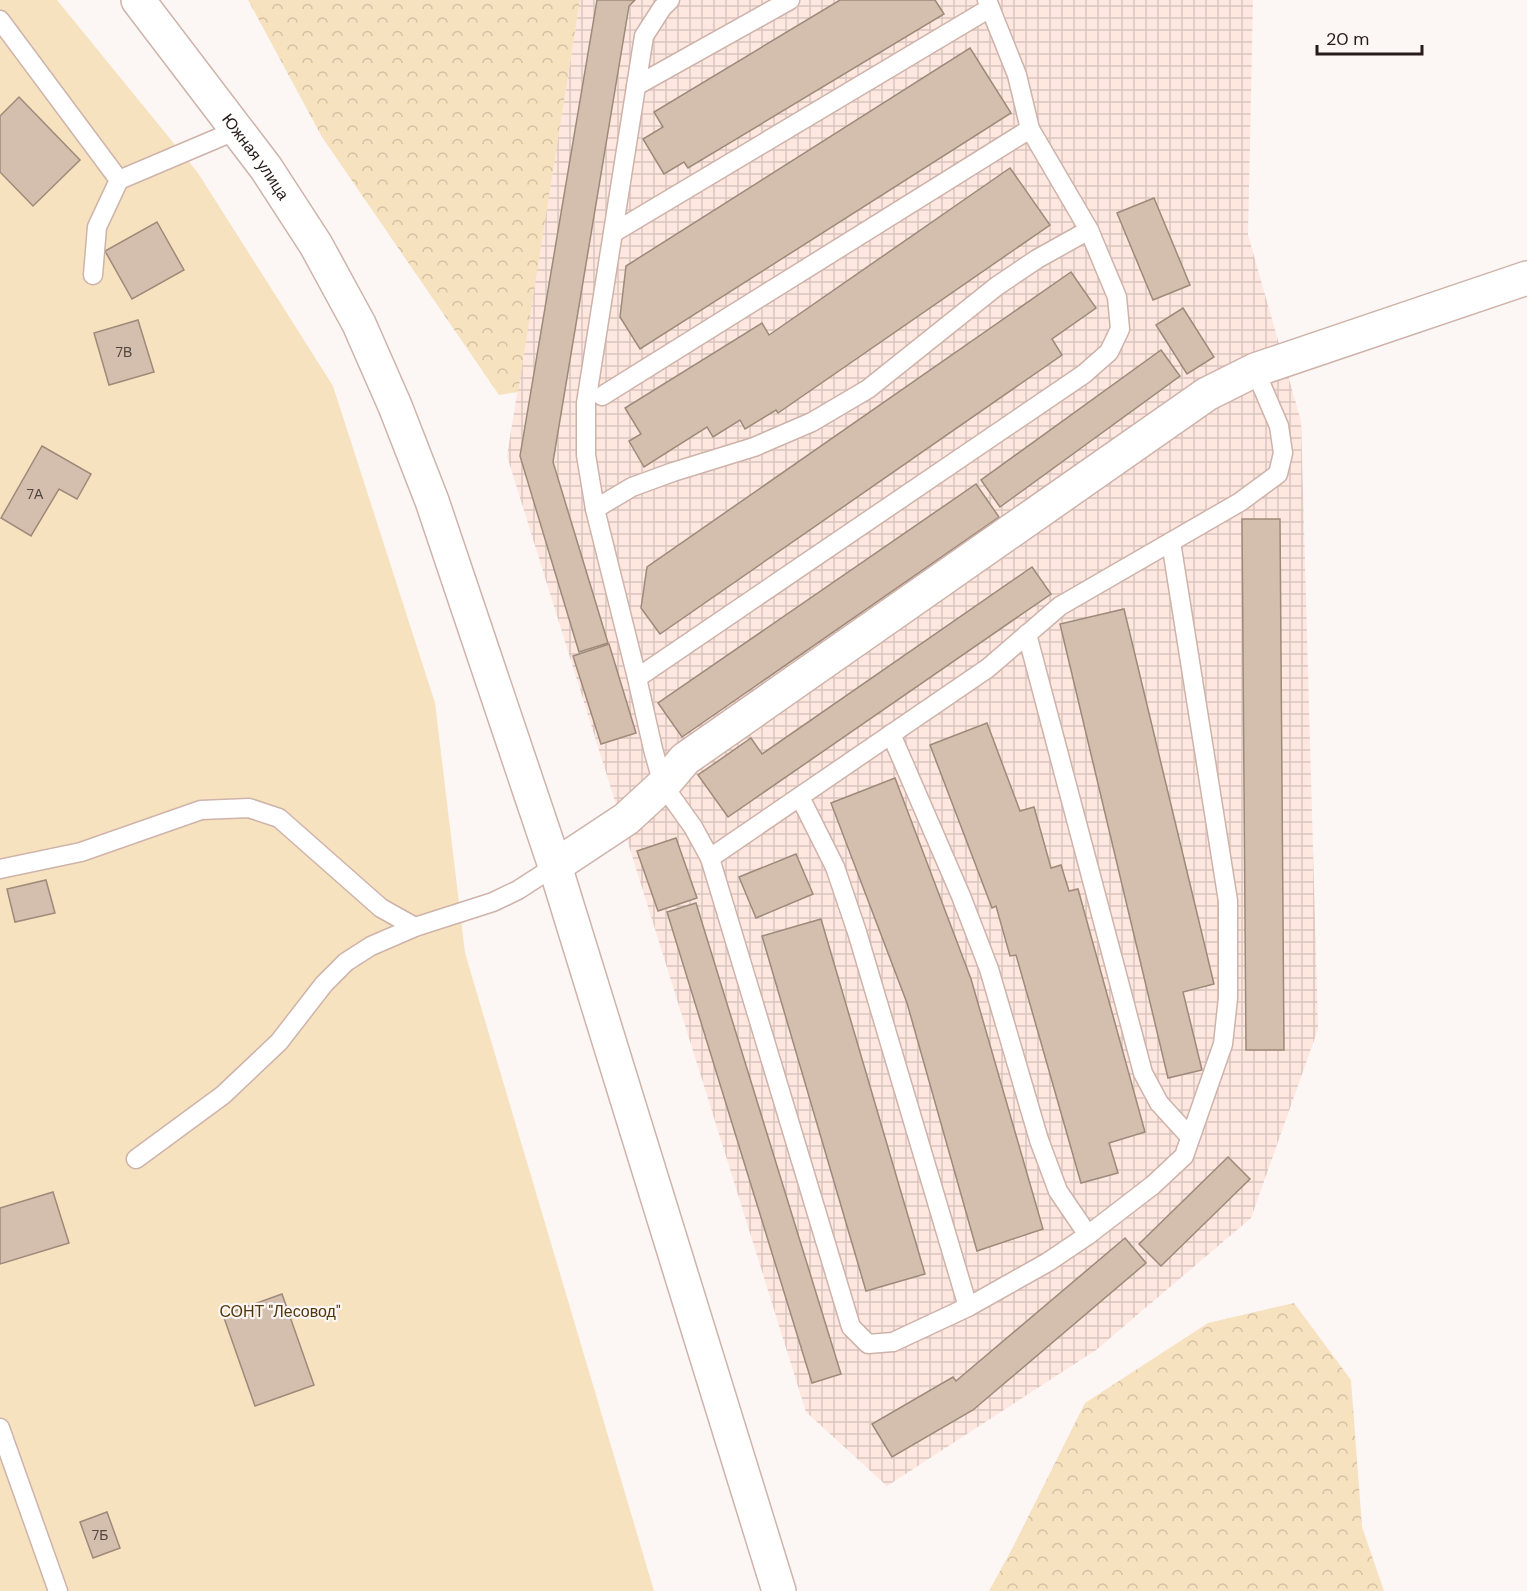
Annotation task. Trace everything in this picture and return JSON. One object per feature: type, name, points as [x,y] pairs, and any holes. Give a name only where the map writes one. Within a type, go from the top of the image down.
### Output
[{"type":"main road","name":"Южная улица","points":[[138,0],[266,168],[316,245],[359,324],[395,406],[432,501],[555,866],[779,1591]]},
{"type":"main road","points":[[555,866],[626,819],[663,785],[684,759],[1207,394],[1256,370],[1527,278]]},
{"type":"lane","points":[[670,0],[662,8],[644,36],[586,403],[586,455],[595,509],[663,785],[693,827],[710,858],[851,1327],[868,1344],[893,1342],[968,1307],[1048,1263],[1088,1236],[1153,1185],[1184,1156],[1223,1044],[1228,998],[1228,901],[1171,542]]},
{"type":"lane","points":[[636,87],[790,0]]},
{"type":"lane","points":[[613,233],[989,4],[1017,75],[1030,129],[1089,230],[1117,297],[1119,329],[1109,352],[1084,374],[638,678]]},
{"type":"lane","points":[[0,20],[119,180]]},
{"type":"lane","points":[[602,396],[1030,129]]},
{"type":"lane","points":[[93,275],[97,227],[119,180],[237,130]]},
{"type":"lane","points":[[595,509],[632,487],[754,447],[812,422],[868,389],[997,286],[1037,259],[1089,230]]},
{"type":"lane","points":[[710,858],[988,668],[1059,606],[1240,502],[1278,474],[1283,453],[1279,426],[1256,370]]},
{"type":"lane","points":[[1027,634],[1143,1073],[1160,1103],[1190,1137]]},
{"type":"lane","points":[[891,734],[961,896],[989,969],[1039,1140],[1058,1191],[1088,1236]]},
{"type":"lane","points":[[800,797],[835,867],[857,932],[968,1307]]},
{"type":"lane","points":[[0,869],[81,852],[201,810],[249,808],[279,818],[381,908],[415,927]]},
{"type":"lane","points":[[136,1159],[223,1095],[279,1042],[324,984],[346,962],[371,946],[415,927],[493,902],[518,890],[555,866]]},
{"type":"lane","points":[[0,1428],[58,1591]]},
{"type":"shaded area","points":[[580,0],[1253,0],[1248,235],[1301,421],[1318,1029],[1251,1218],[1096,1350],[887,1486],[806,1412],[507,456]]},
{"type":"green space","name":"СОНТ \"Лесовод\"","points":[[0,0],[57,0],[198,173],[333,386],[435,703],[465,953],[654,1591],[0,1591]]},
{"type":"green space","points":[[248,0],[580,0],[518,392],[499,395],[322,137]]},
{"type":"green space","points":[[1294,1303],[1351,1380],[1362,1527],[1384,1591],[989,1591],[1085,1403],[1208,1323]]},
{"type":"building","points":[[597,0],[635,0],[629,6],[553,462],[608,643],[579,652],[520,456]]},
{"type":"building","points":[[840,0],[935,0],[944,14],[688,168],[684,162],[664,174],[643,139],[663,127],[654,112]]},
{"type":"building","points":[[970,48],[1011,113],[640,349],[620,317],[626,266]]},
{"type":"building","points":[[19,97],[80,160],[33,206],[0,172],[0,116]]},
{"type":"building","points":[[1010,168],[1050,225],[778,413],[776,410],[745,429],[740,420],[713,437],[707,427],[644,467],[629,441],[641,434],[625,408],[762,323],[769,335]]},
{"type":"building","points":[[1154,198],[1190,285],[1153,300],[1117,213]]},
{"type":"building","points":[[157,222],[184,270],[132,299],[105,251]]},
{"type":"building","points":[[1071,272],[1096,308],[1052,339],[1062,355],[660,634],[641,608],[647,567]]},
{"type":"building","points":[[1183,308],[1214,357],[1187,374],[1156,325]]},
{"type":"building","points":[[138,320],[154,372],[109,385],[94,333]]},
{"type":"building","points":[[1161,350],[1180,376],[1000,507],[981,480]]},
{"type":"building","points":[[42,446],[91,474],[77,499],[59,489],[31,536],[1,518]]},
{"type":"building","points":[[976,484],[999,517],[682,737],[658,703]]},
{"type":"building","points":[[1242,519],[1280,519],[1284,1050],[1246,1050]]},
{"type":"building","points":[[1032,567],[1051,594],[728,817],[698,775],[751,738],[762,754]]},
{"type":"building","points":[[1124,609],[1214,984],[1183,992],[1202,1070],[1168,1078],[1060,624]]},
{"type":"building","points":[[609,644],[636,733],[601,744],[573,656]]},
{"type":"building","points":[[987,723],[1020,811],[1034,807],[1051,868],[1061,865],[1069,891],[1078,889],[1145,1132],[1109,1143],[1118,1173],[1081,1183],[1016,955],[1010,956],[996,906],[992,908],[930,745]]},
{"type":"building","points":[[895,778],[971,979],[1043,1229],[977,1251],[907,1003],[831,803]]},
{"type":"building","points":[[676,838],[697,898],[658,911],[637,851]]},
{"type":"building","points":[[796,854],[813,894],[756,918],[739,877]]},
{"type":"building","points":[[46,880],[55,913],[15,922],[7,889]]},
{"type":"building","points":[[696,903],[841,1374],[812,1383],[667,912]]},
{"type":"building","points":[[821,919],[925,1274],[866,1291],[762,936]]},
{"type":"building","points":[[1228,1157],[1250,1179],[1161,1266],[1139,1244]]},
{"type":"building","points":[[53,1192],[69,1243],[0,1264],[0,1208]]},
{"type":"building","points":[[1125,1238],[1146,1263],[973,1410],[892,1457],[872,1424],[953,1377],[956,1381]]},
{"type":"building","points":[[282,1294],[314,1385],[255,1406],[223,1315]]},
{"type":"building","points":[[107,1512],[120,1548],[93,1558],[80,1522]]}]
